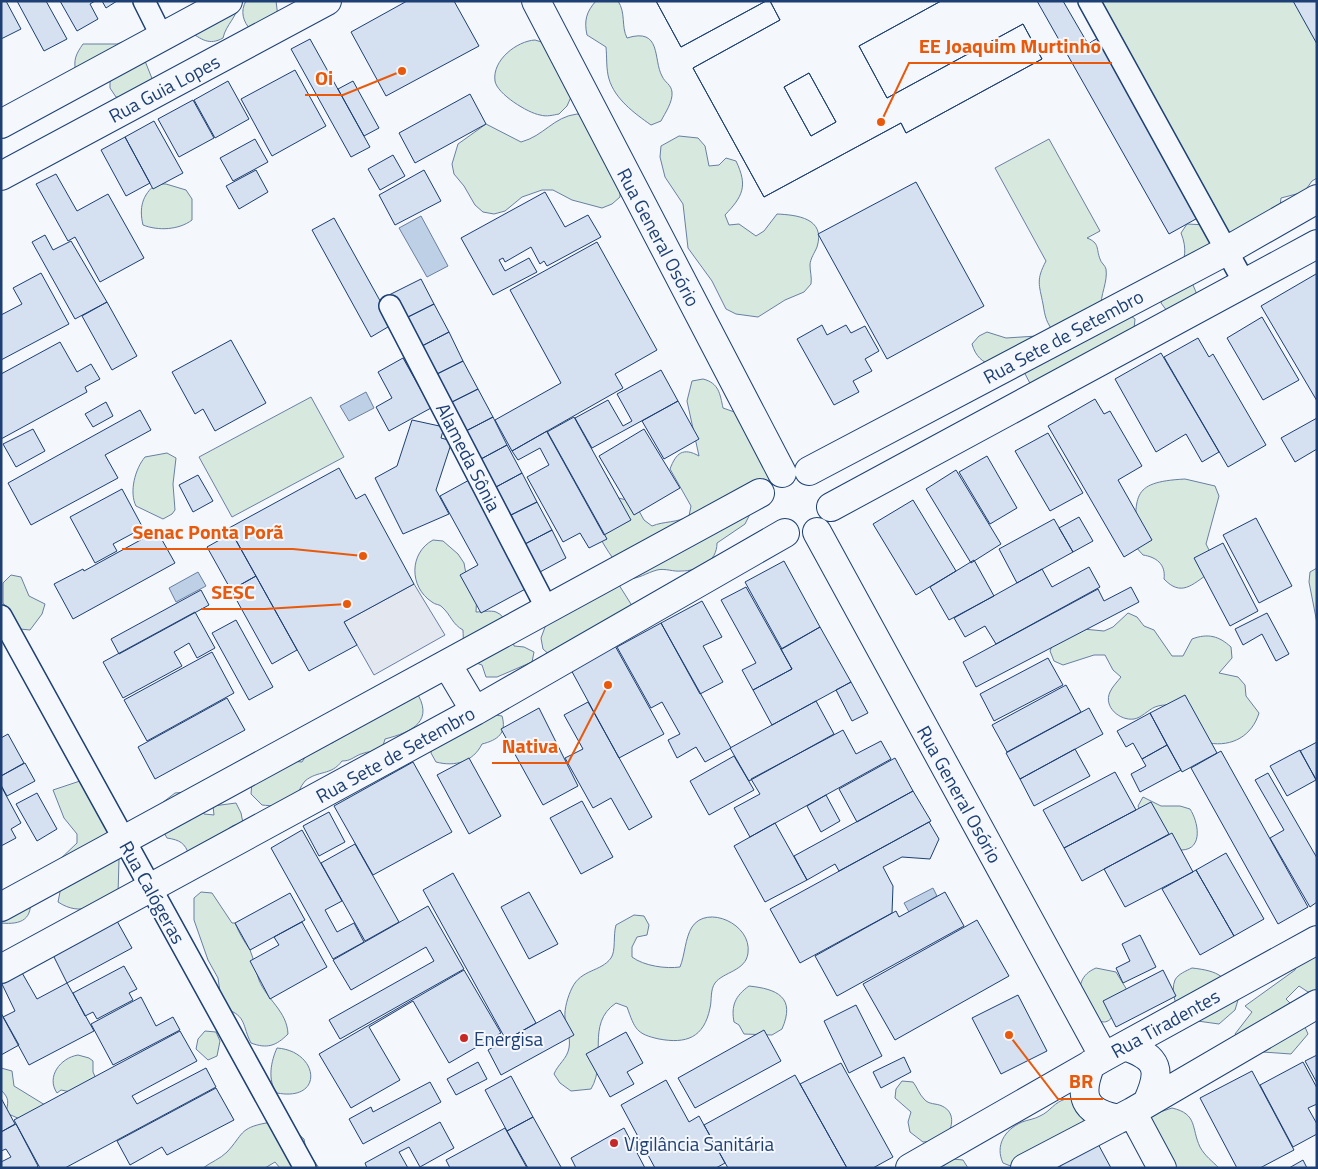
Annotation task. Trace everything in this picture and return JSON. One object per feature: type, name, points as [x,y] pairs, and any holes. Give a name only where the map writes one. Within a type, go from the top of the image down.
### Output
[{"type":"main road","points":[[1,124],[228,1]]},
{"type":"main road","name":"Rua Guia Lopes","points":[[1,176],[327,1]]},
{"type":"main road","name":"Rua General Osório","points":[[536,1],[782,473]]},
{"type":"main road","name":"Rua Sete de Setembro","points":[[809,471],[1226,251],[1317,199]]},
{"type":"main road","points":[[831,507],[1317,244]]},
{"type":"main road","points":[[1,907],[760,493],[766,492],[775,478],[782,473],[795,469],[809,471],[818,475],[828,487],[831,507],[827,519],[817,532],[796,536],[785,533],[775,526],[768,517],[760,493]]},
{"type":"main road","name":"Rua General Osório","points":[[817,532],[1106,1056]]},
{"type":"main road","name":"Rua Sete de Setembro","points":[[1,969],[474,711],[785,533]]},
{"type":"main road","points":[[447,664],[474,711]]},
{"type":"main road","name":"Rua Tiradentes","points":[[910,1168],[1106,1056],[1317,940]]},
{"type":"main road","points":[[1026,1168],[1132,1112],[1317,1004]]},
{"type":"main road","points":[[1145,1053],[1155,1067],[1154,1088],[1132,1112],[1104,1116],[1087,1104],[1083,1093],[1084,1080],[1106,1056],[1145,1053]]},
{"type":"main road","points":[[1132,1112],[1162,1168]]},
{"type":"street","points":[[144,1],[162,36]]},
{"type":"street","points":[[1089,1],[1245,284]]},
{"type":"street","name":"Alameda Sônia","points":[[390,306],[547,609]]},
{"type":"street","name":"Rua Calógeras","points":[[1,616],[305,1168]]},
{"type":"shaded area","points":[[239,1],[237,12],[223,38],[209,41],[201,39],[189,31]]},
{"type":"shaded area","points":[[246,1],[276,1],[278,17],[251,30],[243,16]]},
{"type":"shaded area","points":[[596,1],[618,1],[622,10],[627,38],[646,37],[651,41],[659,69],[672,92],[670,103],[661,121],[651,125],[638,116],[620,99],[612,86],[607,71],[606,47],[587,35],[587,17]]},
{"type":"shaded area","points":[[1092,1],[1317,1],[1317,178],[1312,181],[1304,192],[1281,198],[1279,216],[1194,275],[1193,285],[1201,304],[1167,311],[1161,303],[1183,262],[1185,254],[1181,233],[1187,224],[1207,225]]},
{"type":"shaded area","points":[[141,35],[145,61],[153,81],[136,100],[116,97],[110,88],[110,79],[76,72],[76,57],[83,44],[117,44]]},
{"type":"shaded area","points":[[535,40],[545,43],[571,97],[567,106],[559,114],[543,116],[528,111],[501,92],[495,81],[497,66],[507,53],[521,44]]},
{"type":"shaded area","points":[[577,114],[586,116],[609,171],[620,187],[620,197],[612,204],[602,208],[572,200],[553,190],[542,190],[522,197],[505,211],[494,214],[483,212],[475,205],[464,186],[454,174],[452,164],[458,144],[486,124],[521,142],[536,136],[561,119]]},
{"type":"shaded area","points":[[679,136],[698,138],[705,146],[709,166],[719,165],[726,158],[736,161],[743,184],[740,196],[725,215],[729,225],[739,224],[756,236],[764,231],[777,214],[801,217],[814,224],[819,237],[810,263],[811,284],[804,292],[785,300],[758,317],[736,314],[726,309],[712,281],[688,248],[683,204],[665,177],[660,157],[661,146]]},
{"type":"shaded area","points":[[1049,139],[1100,231],[1087,238],[1096,244],[1106,269],[1101,308],[1127,313],[1135,319],[1134,329],[1081,386],[1069,395],[1063,396],[1049,395],[1033,389],[1023,370],[999,367],[985,362],[975,352],[972,344],[979,336],[987,332],[1006,338],[1037,336],[1062,348],[1071,349],[1080,344],[1076,334],[1055,333],[1048,323],[1044,312],[1039,282],[1046,261],[995,168]]},
{"type":"shaded area","points":[[156,184],[166,184],[186,190],[192,199],[192,220],[175,228],[155,228],[143,225],[141,213],[143,202],[151,188]]},
{"type":"shaded area","points":[[703,379],[716,386],[723,408],[743,415],[781,460],[764,488],[750,504],[750,514],[745,524],[717,543],[714,555],[706,564],[688,571],[663,569],[627,579],[600,536],[598,509],[600,473],[608,478],[615,497],[634,502],[644,520],[652,526],[680,520],[689,516],[691,506],[670,469],[675,459],[681,453],[689,452],[699,456],[687,401],[692,381]]},
{"type":"shaded area","points":[[311,397],[344,457],[232,517],[199,457]]},
{"type":"shaded area","points":[[167,453],[176,458],[173,484],[175,510],[163,519],[136,506],[133,488],[138,468],[145,457]]},
{"type":"shaded area","points":[[1185,479],[1215,486],[1219,496],[1206,544],[1211,554],[1209,573],[1192,585],[1181,588],[1170,584],[1164,579],[1162,565],[1152,557],[1143,555],[1135,546],[1136,515],[1139,495],[1145,489],[1153,484]]},
{"type":"shaded area","points":[[433,540],[443,541],[458,554],[464,563],[466,574],[477,591],[476,612],[491,611],[500,614],[509,627],[514,646],[524,647],[534,652],[532,662],[497,677],[486,677],[482,665],[467,656],[464,648],[463,630],[456,625],[441,606],[424,596],[416,579],[416,561],[419,553]]},
{"type":"shaded area","points":[[1317,568],[1317,623],[1309,582],[1310,572]]},
{"type":"shaded area","points":[[11,575],[21,577],[29,596],[45,604],[42,614],[30,630],[20,629],[3,603],[3,583]]},
{"type":"shaded area","points":[[414,584],[445,635],[374,675],[344,622]]},
{"type":"shaded area","points":[[619,585],[636,612],[554,659],[543,649],[541,638],[548,619]]},
{"type":"shaded area","points":[[1128,613],[1137,617],[1144,626],[1154,630],[1172,656],[1183,656],[1192,639],[1203,636],[1218,638],[1231,647],[1232,658],[1219,673],[1238,677],[1245,685],[1246,696],[1259,713],[1256,721],[1246,734],[1226,743],[1209,743],[1186,707],[1163,705],[1152,708],[1142,716],[1134,719],[1123,718],[1111,708],[1108,698],[1121,677],[1113,670],[1105,655],[1094,655],[1063,665],[1054,661],[1050,651],[1054,641],[1083,629],[1104,631],[1113,627]]},
{"type":"shaded area","points":[[415,690],[421,701],[422,717],[412,729],[385,739],[382,749],[342,761],[333,769],[315,775],[303,783],[293,801],[286,804],[262,805],[251,794],[252,782],[292,761],[302,762],[313,745],[322,742],[332,743]]},
{"type":"shaded area","points":[[483,713],[502,716],[503,727],[500,735],[482,744],[474,755],[463,762],[450,764],[436,762],[431,753],[433,743]]},
{"type":"shaded area","points":[[83,780],[117,849],[119,860],[118,894],[89,908],[74,909],[58,902],[60,892],[55,864],[77,843],[77,834],[64,818],[53,790]]},
{"type":"shaded area","points":[[185,792],[199,804],[204,814],[214,815],[213,806],[236,803],[243,823],[229,828],[222,841],[189,855],[181,843],[167,838],[162,829],[158,806],[175,793]]},
{"type":"shaded area","points":[[1143,797],[1161,806],[1180,806],[1190,809],[1197,827],[1194,845],[1180,850],[1162,848],[1152,834],[1138,806]]},
{"type":"shaded area","points":[[1,892],[30,897],[30,911],[24,919],[15,923],[1,923]]},
{"type":"shaded area","points":[[201,892],[212,893],[232,923],[235,923],[250,950],[263,987],[284,1019],[288,1034],[275,1044],[262,1046],[251,1043],[241,1018],[226,1009],[221,999],[218,978],[208,960],[194,920],[194,898]]},
{"type":"shaded area","points":[[634,915],[644,916],[649,925],[647,935],[637,937],[632,947],[632,957],[643,963],[668,968],[680,967],[692,927],[699,920],[708,917],[717,917],[727,921],[743,933],[747,943],[748,953],[746,959],[739,968],[723,976],[715,983],[707,1018],[703,1026],[692,1037],[669,1040],[645,1035],[637,1029],[627,1007],[616,1003],[601,1021],[598,1066],[596,1078],[591,1089],[571,1091],[560,1083],[554,1074],[569,1048],[565,1014],[569,995],[580,977],[607,963],[613,955],[616,925]]},
{"type":"shaded area","points":[[1317,945],[1317,993],[1308,992],[1299,986],[1286,999],[1298,1011],[1308,1034],[1291,1054],[1249,1051],[1235,1034],[1252,1012],[1245,1006],[1295,970],[1302,950]]},
{"type":"shaded area","points":[[1096,968],[1116,972],[1127,990],[1112,1018],[1102,1022],[1088,1012],[1078,1001],[1080,985],[1084,977]]},
{"type":"shaded area","points":[[1192,968],[1209,971],[1221,976],[1230,985],[1238,1000],[1235,1010],[1219,1024],[1183,1019],[1179,1011],[1173,989],[1175,980],[1180,974]]},
{"type":"shaded area","points":[[749,986],[775,992],[785,1002],[787,1009],[786,1018],[782,1029],[772,1035],[744,1034],[739,1025],[734,1022],[733,1011],[735,1002],[740,994]]},
{"type":"shaded area","points":[[205,1031],[216,1032],[220,1041],[217,1056],[208,1060],[196,1049],[198,1039]]},
{"type":"shaded area","points":[[277,1048],[291,1051],[308,1066],[311,1075],[309,1084],[303,1090],[293,1094],[277,1093],[272,1083],[271,1071]]},
{"type":"shaded area","points":[[78,1055],[93,1061],[93,1072],[97,1081],[71,1092],[61,1090],[57,1093],[53,1081],[57,1069],[66,1060]]},
{"type":"shaded area","points":[[1,1068],[12,1071],[14,1086],[45,1105],[20,1119],[6,1113],[8,1101],[1,1090]]},
{"type":"shaded area","points":[[902,1081],[913,1082],[926,1101],[942,1106],[950,1113],[951,1127],[944,1140],[923,1142],[910,1132],[908,1122],[911,1112],[895,1098],[896,1089]]},
{"type":"shaded area","points":[[1066,1099],[1077,1100],[1087,1116],[1086,1127],[1013,1167],[1003,1163],[1000,1151],[1001,1145],[1010,1129],[1022,1122],[1044,1114],[1058,1102]]},
{"type":"shaded area","points":[[1172,1108],[1186,1114],[1190,1118],[1200,1147],[1206,1156],[1219,1168],[1156,1168],[1146,1122],[1154,1114]]},
{"type":"shaded area","points":[[266,1123],[278,1124],[296,1132],[304,1139],[306,1149],[319,1168],[280,1168],[275,1162],[265,1168],[203,1168],[224,1154],[246,1130]]},
{"type":"shaded area","points":[[953,1159],[963,1160],[968,1168],[940,1168]]},
{"type":"water","points":[[421,216],[448,266],[427,277],[399,228]]},
{"type":"water","points":[[366,392],[374,408],[349,421],[340,406]]},
{"type":"water","points":[[198,572],[206,586],[176,602],[169,588]]},
{"type":"water","points":[[933,888],[937,896],[909,912],[904,903]]},
{"type":"building","points":[[1,1],[6,1],[21,29],[1,39]]},
{"type":"building","points":[[17,1],[46,1],[67,39],[44,51]]},
{"type":"building","points":[[60,1],[95,1],[90,4],[98,19],[77,31]]},
{"type":"building","points":[[102,1],[117,1],[106,8]]},
{"type":"building","points":[[407,1],[454,1],[479,46],[386,96],[351,32]]},
{"type":"building","points":[[656,1],[766,1],[681,47]]},
{"type":"building","points":[[656,1],[766,1],[681,47]]},
{"type":"building","points":[[770,1],[941,1],[859,46],[887,98],[1023,24],[1042,59],[906,133],[901,123],[764,197],[693,68],[780,20]],"holes":[[[809,73],[836,122],[811,136],[784,87]]]},
{"type":"building","points":[[770,1],[941,1],[859,46],[887,98],[1023,24],[1042,59],[906,133],[901,123],[764,197],[693,68],[780,20]]},
{"type":"building","points":[[1037,1],[1063,1],[1088,44],[1101,36],[1203,215],[1169,234]]},
{"type":"building","points":[[1293,1],[1317,1],[1317,44]]},
{"type":"building","points":[[310,39],[370,147],[351,157],[291,49]]},
{"type":"building","points":[[295,70],[326,126],[272,156],[241,99]]},
{"type":"building","points":[[809,73],[836,122],[811,136],[784,87]]},
{"type":"building","points":[[228,81],[249,119],[215,138],[194,100]]},
{"type":"building","points":[[353,81],[379,128],[364,136],[338,89]]},
{"type":"building","points":[[470,94],[486,124],[415,163],[399,133]]},
{"type":"building","points":[[193,100],[214,138],[179,157],[158,119]]},
{"type":"building","points":[[154,121],[183,173],[153,189],[125,137]]},
{"type":"building","points":[[125,137],[150,183],[126,196],[101,150]]},
{"type":"building","points":[[255,139],[268,162],[233,181],[220,158]]},
{"type":"building","points":[[393,155],[405,176],[380,190],[368,169]]},
{"type":"building","points":[[256,170],[268,192],[239,209],[226,186]]},
{"type":"building","points":[[424,170],[441,201],[395,225],[379,195]]},
{"type":"building","points":[[56,174],[77,211],[108,194],[144,258],[100,282],[75,237],[68,241],[36,184]]},
{"type":"building","points":[[916,182],[984,306],[887,359],[818,234]]},
{"type":"building","points":[[545,192],[565,227],[588,215],[601,237],[547,266],[544,261],[540,264],[531,247],[505,262],[503,258],[499,260],[505,271],[529,258],[537,272],[493,295],[461,238]]},
{"type":"building","points":[[334,218],[393,324],[371,337],[312,230]]},
{"type":"building","points":[[45,235],[53,250],[71,241],[107,302],[75,319],[32,242]]},
{"type":"building","points":[[597,242],[657,350],[615,374],[623,388],[512,451],[495,420],[561,383],[510,290]]},
{"type":"building","points":[[41,273],[69,324],[1,360],[1,315],[22,304],[13,288]]},
{"type":"building","points":[[1317,275],[1317,401],[1261,306]]},
{"type":"building","points":[[421,279],[434,304],[402,320],[389,295]]},
{"type":"building","points":[[107,302],[137,356],[112,370],[82,316]]},
{"type":"building","points":[[434,304],[449,332],[422,346],[408,317]]},
{"type":"building","points":[[1262,317],[1299,380],[1263,400],[1227,338]]},
{"type":"building","points":[[822,325],[827,335],[846,325],[851,333],[865,326],[879,351],[865,359],[872,371],[853,381],[859,392],[834,405],[797,339]]},
{"type":"building","points":[[449,332],[463,361],[437,374],[422,346]]},
{"type":"building","points":[[1198,338],[1209,357],[1213,354],[1266,445],[1228,467],[1164,357]]},
{"type":"building","points":[[231,340],[266,403],[215,431],[203,409],[195,414],[172,372]]},
{"type":"building","points":[[60,342],[77,372],[91,364],[100,379],[85,387],[87,392],[1,439],[1,374]]},
{"type":"building","points":[[1161,353],[1219,452],[1202,462],[1186,434],[1156,452],[1115,379]]},
{"type":"building","points":[[403,358],[431,408],[389,431],[376,407],[392,398],[378,372]]},
{"type":"building","points":[[463,361],[478,389],[452,402],[437,374]]},
{"type":"building","points":[[661,370],[678,401],[592,448],[575,418],[608,400],[623,426],[632,421],[617,394]]},
{"type":"building","points":[[478,389],[493,417],[466,431],[452,402]]},
{"type":"building","points":[[1095,399],[1104,414],[1110,411],[1142,466],[1118,480],[1152,540],[1124,557],[1048,426]]},
{"type":"building","points":[[678,401],[699,439],[664,459],[642,421]]},
{"type":"building","points":[[106,402],[113,416],[93,427],[85,414]]},
{"type":"building","points":[[140,410],[151,430],[105,455],[118,478],[31,525],[8,483]]},
{"type":"building","points":[[493,417],[507,445],[481,459],[466,431]]},
{"type":"building","points":[[574,417],[631,520],[604,535],[547,432]]},
{"type":"building","points":[[1317,418],[1317,449],[1295,462],[1281,438]]},
{"type":"building","points":[[412,420],[444,427],[441,438],[452,441],[436,490],[449,514],[403,534],[375,478],[397,466]]},
{"type":"building","points":[[33,429],[45,451],[16,467],[3,444]]},
{"type":"building","points":[[644,429],[680,488],[634,515],[599,456]]},
{"type":"building","points":[[547,431],[607,539],[589,548],[580,533],[563,542],[527,477],[549,465],[540,448],[518,460],[512,451]]},
{"type":"building","points":[[1048,433],[1083,493],[1050,511],[1015,451]]},
{"type":"building","points":[[507,445],[522,473],[496,487],[481,459]]},
{"type":"building","points":[[987,456],[1017,508],[990,524],[959,472]]},
{"type":"building","points":[[339,468],[356,499],[365,494],[414,584],[344,622],[357,645],[309,671],[229,528]]},
{"type":"building","points":[[956,470],[1001,544],[971,563],[926,489]]},
{"type":"building","points":[[522,473],[537,502],[511,515],[496,487]]},
{"type":"building","points":[[198,475],[213,501],[193,512],[179,485]]},
{"type":"building","points":[[471,479],[531,586],[481,613],[460,575],[478,565],[440,496]]},
{"type":"building","points":[[122,489],[143,528],[113,544],[117,551],[95,563],[70,517]]},
{"type":"building","points":[[913,500],[956,571],[916,595],[873,524]]},
{"type":"building","points":[[537,502],[552,530],[525,544],[511,515]]},
{"type":"building","points":[[1079,517],[1093,541],[1073,552],[1059,528]]},
{"type":"building","points":[[1256,518],[1292,586],[1259,603],[1223,535]]},
{"type":"building","points":[[1054,519],[1073,552],[1017,583],[999,549]]},
{"type":"building","points":[[552,530],[566,558],[540,572],[525,544]]},
{"type":"building","points":[[157,531],[175,563],[73,619],[54,584],[83,569],[84,571]]},
{"type":"building","points":[[232,533],[256,576],[231,590],[207,547]]},
{"type":"building","points":[[1223,543],[1258,611],[1230,626],[1194,558]]},
{"type":"building","points":[[974,560],[994,596],[949,620],[930,587]]},
{"type":"building","points":[[784,561],[820,627],[782,649],[745,582]]},
{"type":"building","points":[[1089,567],[1100,587],[996,644],[985,626],[965,637],[954,618],[1042,569],[1052,587]]},
{"type":"building","points":[[256,576],[297,650],[272,664],[231,590]]},
{"type":"building","points":[[746,587],[792,669],[753,690],[742,670],[756,663],[721,600]]},
{"type":"building","points":[[1131,587],[1139,602],[976,687],[963,662],[1098,589],[1104,601]]},
{"type":"building","points":[[201,590],[209,605],[119,654],[111,639]]},
{"type":"building","points":[[702,601],[722,637],[703,646],[723,682],[700,694],[661,623]]},
{"type":"building","points":[[195,612],[215,648],[197,658],[189,643],[174,652],[182,666],[123,698],[103,662]]},
{"type":"building","points":[[1267,613],[1289,654],[1276,661],[1262,634],[1243,645],[1235,629]]},
{"type":"building","points":[[236,620],[273,687],[249,700],[212,633]]},
{"type":"building","points":[[661,623],[731,748],[705,762],[696,747],[677,758],[668,740],[680,734],[662,702],[651,708],[617,647]]},
{"type":"building","points":[[820,627],[851,682],[772,725],[753,690],[792,669],[781,649]]},
{"type":"building","points":[[614,644],[664,734],[619,758],[570,668]]},
{"type":"building","points":[[212,652],[234,693],[147,741],[124,700]]},
{"type":"building","points":[[1048,658],[1063,685],[994,721],[980,694]]},
{"type":"building","points":[[851,682],[868,713],[852,721],[836,690]]},
{"type":"building","points":[[1066,685],[1081,712],[1007,752],[992,725]]},
{"type":"building","points":[[1185,695],[1217,753],[1182,772],[1150,713]]},
{"type":"building","points":[[227,698],[245,730],[155,779],[138,747]]},
{"type":"building","points":[[816,701],[834,734],[749,781],[730,748]]},
{"type":"building","points":[[588,702],[652,817],[629,830],[611,798],[593,808],[565,758],[583,749],[564,715]]},
{"type":"building","points":[[539,708],[578,786],[543,805],[501,729]]},
{"type":"building","points":[[1089,708],[1103,734],[1020,779],[1006,753]]},
{"type":"building","points":[[1150,713],[1167,745],[1142,759],[1133,743],[1126,747],[1117,731]]},
{"type":"building","points":[[843,730],[856,754],[881,741],[891,759],[750,837],[734,808],[760,794],[751,779]]},
{"type":"building","points":[[8,734],[24,763],[1,776],[1,738]]},
{"type":"building","points":[[1317,742],[1317,781],[1300,751]]},
{"type":"building","points":[[1167,745],[1181,770],[1140,792],[1131,774],[1146,766],[1142,759]]},
{"type":"building","points":[[1075,749],[1090,776],[1034,806],[1020,779]]},
{"type":"building","points":[[1300,750],[1316,780],[1287,796],[1270,766]]},
{"type":"building","points":[[1221,751],[1308,907],[1278,924],[1191,768]]},
{"type":"building","points":[[734,756],[754,790],[709,815],[690,781]]},
{"type":"building","points":[[469,758],[501,816],[469,834],[437,775]]},
{"type":"building","points":[[895,758],[913,791],[857,822],[839,789]]},
{"type":"building","points":[[413,762],[452,832],[373,875],[334,806]]},
{"type":"building","points":[[25,763],[35,781],[7,796],[1,785],[1,776]]},
{"type":"building","points":[[1115,772],[1136,810],[1064,848],[1043,810]]},
{"type":"building","points":[[1268,773],[1317,858],[1317,902],[1310,907],[1270,838],[1284,830],[1255,780]]},
{"type":"building","points":[[1,786],[21,823],[11,829],[16,838],[1,846]]},
{"type":"building","points":[[913,791],[931,821],[839,871],[835,864],[807,880],[794,856]]},
{"type":"building","points":[[37,793],[57,829],[37,841],[16,804]]},
{"type":"building","points":[[826,795],[840,821],[821,832],[807,806]]},
{"type":"building","points":[[582,801],[613,857],[581,874],[550,818]]},
{"type":"building","points":[[1151,802],[1169,834],[1082,881],[1064,848]]},
{"type":"building","points":[[329,812],[345,842],[319,856],[303,826]]},
{"type":"building","points":[[929,822],[939,839],[930,859],[902,857],[883,867],[893,886],[892,913],[800,963],[770,909]]},
{"type":"building","points":[[775,823],[807,880],[765,902],[734,846]]},
{"type":"building","points":[[302,830],[342,901],[325,910],[337,932],[354,923],[364,942],[333,959],[271,848]]},
{"type":"building","points":[[1172,833],[1193,872],[1125,907],[1104,869]]},
{"type":"building","points":[[355,844],[399,922],[365,941],[321,863]]},
{"type":"building","points":[[1226,853],[1264,919],[1234,936],[1196,870]]},
{"type":"building","points":[[1196,870],[1234,936],[1200,955],[1162,889]]},
{"type":"building","points":[[453,873],[536,1023],[506,1040],[423,890]]},
{"type":"building","points":[[529,892],[558,944],[529,959],[501,907]]},
{"type":"building","points":[[945,892],[964,926],[837,996],[815,956],[896,911],[899,917]]},
{"type":"building","points":[[290,893],[305,920],[250,950],[235,923]]},
{"type":"building","points":[[428,906],[464,969],[340,1039],[329,1020],[434,961],[426,947],[351,990],[333,960]]},
{"type":"building","points":[[977,920],[1009,976],[895,1040],[863,984]]},
{"type":"building","points":[[117,921],[132,948],[67,983],[53,955]]},
{"type":"building","points":[[302,922],[327,967],[270,999],[250,961],[279,945],[274,937]]},
{"type":"building","points":[[1140,935],[1156,967],[1123,983],[1116,968],[1130,961],[1122,944]]},
{"type":"building","points":[[124,966],[137,989],[129,993],[133,1000],[97,1019],[93,1012],[85,1016],[73,993]]},
{"type":"building","name":"Energisa","points":[[464,970],[501,1033],[449,1063],[413,1001],[369,1027],[400,1080],[351,1108],[319,1054]]},
{"type":"building","points":[[1163,970],[1176,996],[1116,1027],[1103,1001]]},
{"type":"building","points":[[21,971],[37,999],[67,983],[94,1031],[29,1065],[3,1017],[15,1011],[1,982]]},
{"type":"building","points":[[1018,995],[1047,1051],[1001,1074],[972,1018]]},
{"type":"building","points":[[141,997],[156,1026],[173,1017],[180,1030],[113,1065],[91,1024]]},
{"type":"building","points":[[856,1005],[882,1056],[849,1073],[824,1021]]},
{"type":"building","points":[[560,1010],[574,1035],[501,1075],[488,1050]]},
{"type":"building","points":[[1,1013],[19,1045],[1,1055]]},
{"type":"building","points":[[764,1030],[781,1061],[695,1108],[678,1078]]},
{"type":"building","points":[[180,1031],[197,1061],[132,1096],[137,1104],[206,1068],[216,1087],[65,1168],[40,1168],[14,1120]]},
{"type":"building","points":[[626,1032],[643,1063],[627,1072],[634,1084],[610,1097],[586,1054]]},
{"type":"building","points":[[1317,1055],[1317,1083],[1305,1061]]},
{"type":"building","points":[[904,1057],[911,1072],[881,1088],[873,1072]]},
{"type":"building","points":[[478,1062],[487,1079],[456,1095],[447,1079]]},
{"type":"building","points":[[1303,1062],[1317,1088],[1317,1104],[1308,1108],[1317,1124],[1317,1134],[1293,1147],[1260,1085]]},
{"type":"building","points":[[841,1063],[893,1157],[873,1168],[847,1168],[800,1084]]},
{"type":"building","points":[[1252,1071],[1294,1150],[1260,1168],[1237,1168],[1200,1098]]},
{"type":"building","points":[[795,1075],[847,1168],[728,1168],[704,1125]]},
{"type":"building","points":[[511,1076],[533,1117],[507,1131],[485,1090]]},
{"type":"building","points":[[666,1080],[689,1122],[699,1116],[725,1163],[716,1168],[655,1168],[621,1105]]},
{"type":"building","points":[[430,1082],[441,1102],[363,1144],[349,1119],[371,1107],[373,1112]]},
{"type":"building","points":[[216,1088],[234,1120],[167,1155],[162,1147],[130,1165],[117,1141]]},
{"type":"building","points":[[1,1098],[15,1124],[1,1132]]},
{"type":"building","points":[[533,1117],[560,1168],[528,1168],[507,1131]]},
{"type":"building","points":[[440,1122],[454,1148],[420,1167],[409,1147],[399,1152],[408,1168],[367,1168],[365,1163]]},
{"type":"building","points":[[16,1124],[38,1166],[36,1168],[1,1168],[1,1162],[11,1157],[6,1149],[1,1151],[1,1132]]},
{"type":"building","points":[[505,1128],[527,1168],[450,1168],[446,1160]]},
{"type":"building","name":"Vigilância Sanitária","points":[[624,1128],[645,1168],[576,1168],[571,1158]]},
{"type":"building","points":[[1097,1142],[1111,1168],[1061,1168],[1058,1163]]},
{"type":"building","points":[[1303,1160],[1307,1168],[1289,1168]]},
{"type":"place","name":"Oi","points":[[402,71]]},
{"type":"place","name":"EE Joaquim Murtinho","points":[[881,122]]},
{"type":"place","name":"Senac Ponta Porã","points":[[363,556]]},
{"type":"place","name":"SESC","points":[[347,604]]},
{"type":"place","name":"Nativa","points":[[608,685]]},
{"type":"place","name":"BR","points":[[1009,1035]]},
{"type":"place","name":"Energisa","points":[[464,1038]]},
{"type":"place","name":"Vigilância Sanitária","points":[[614,1143]]}]
